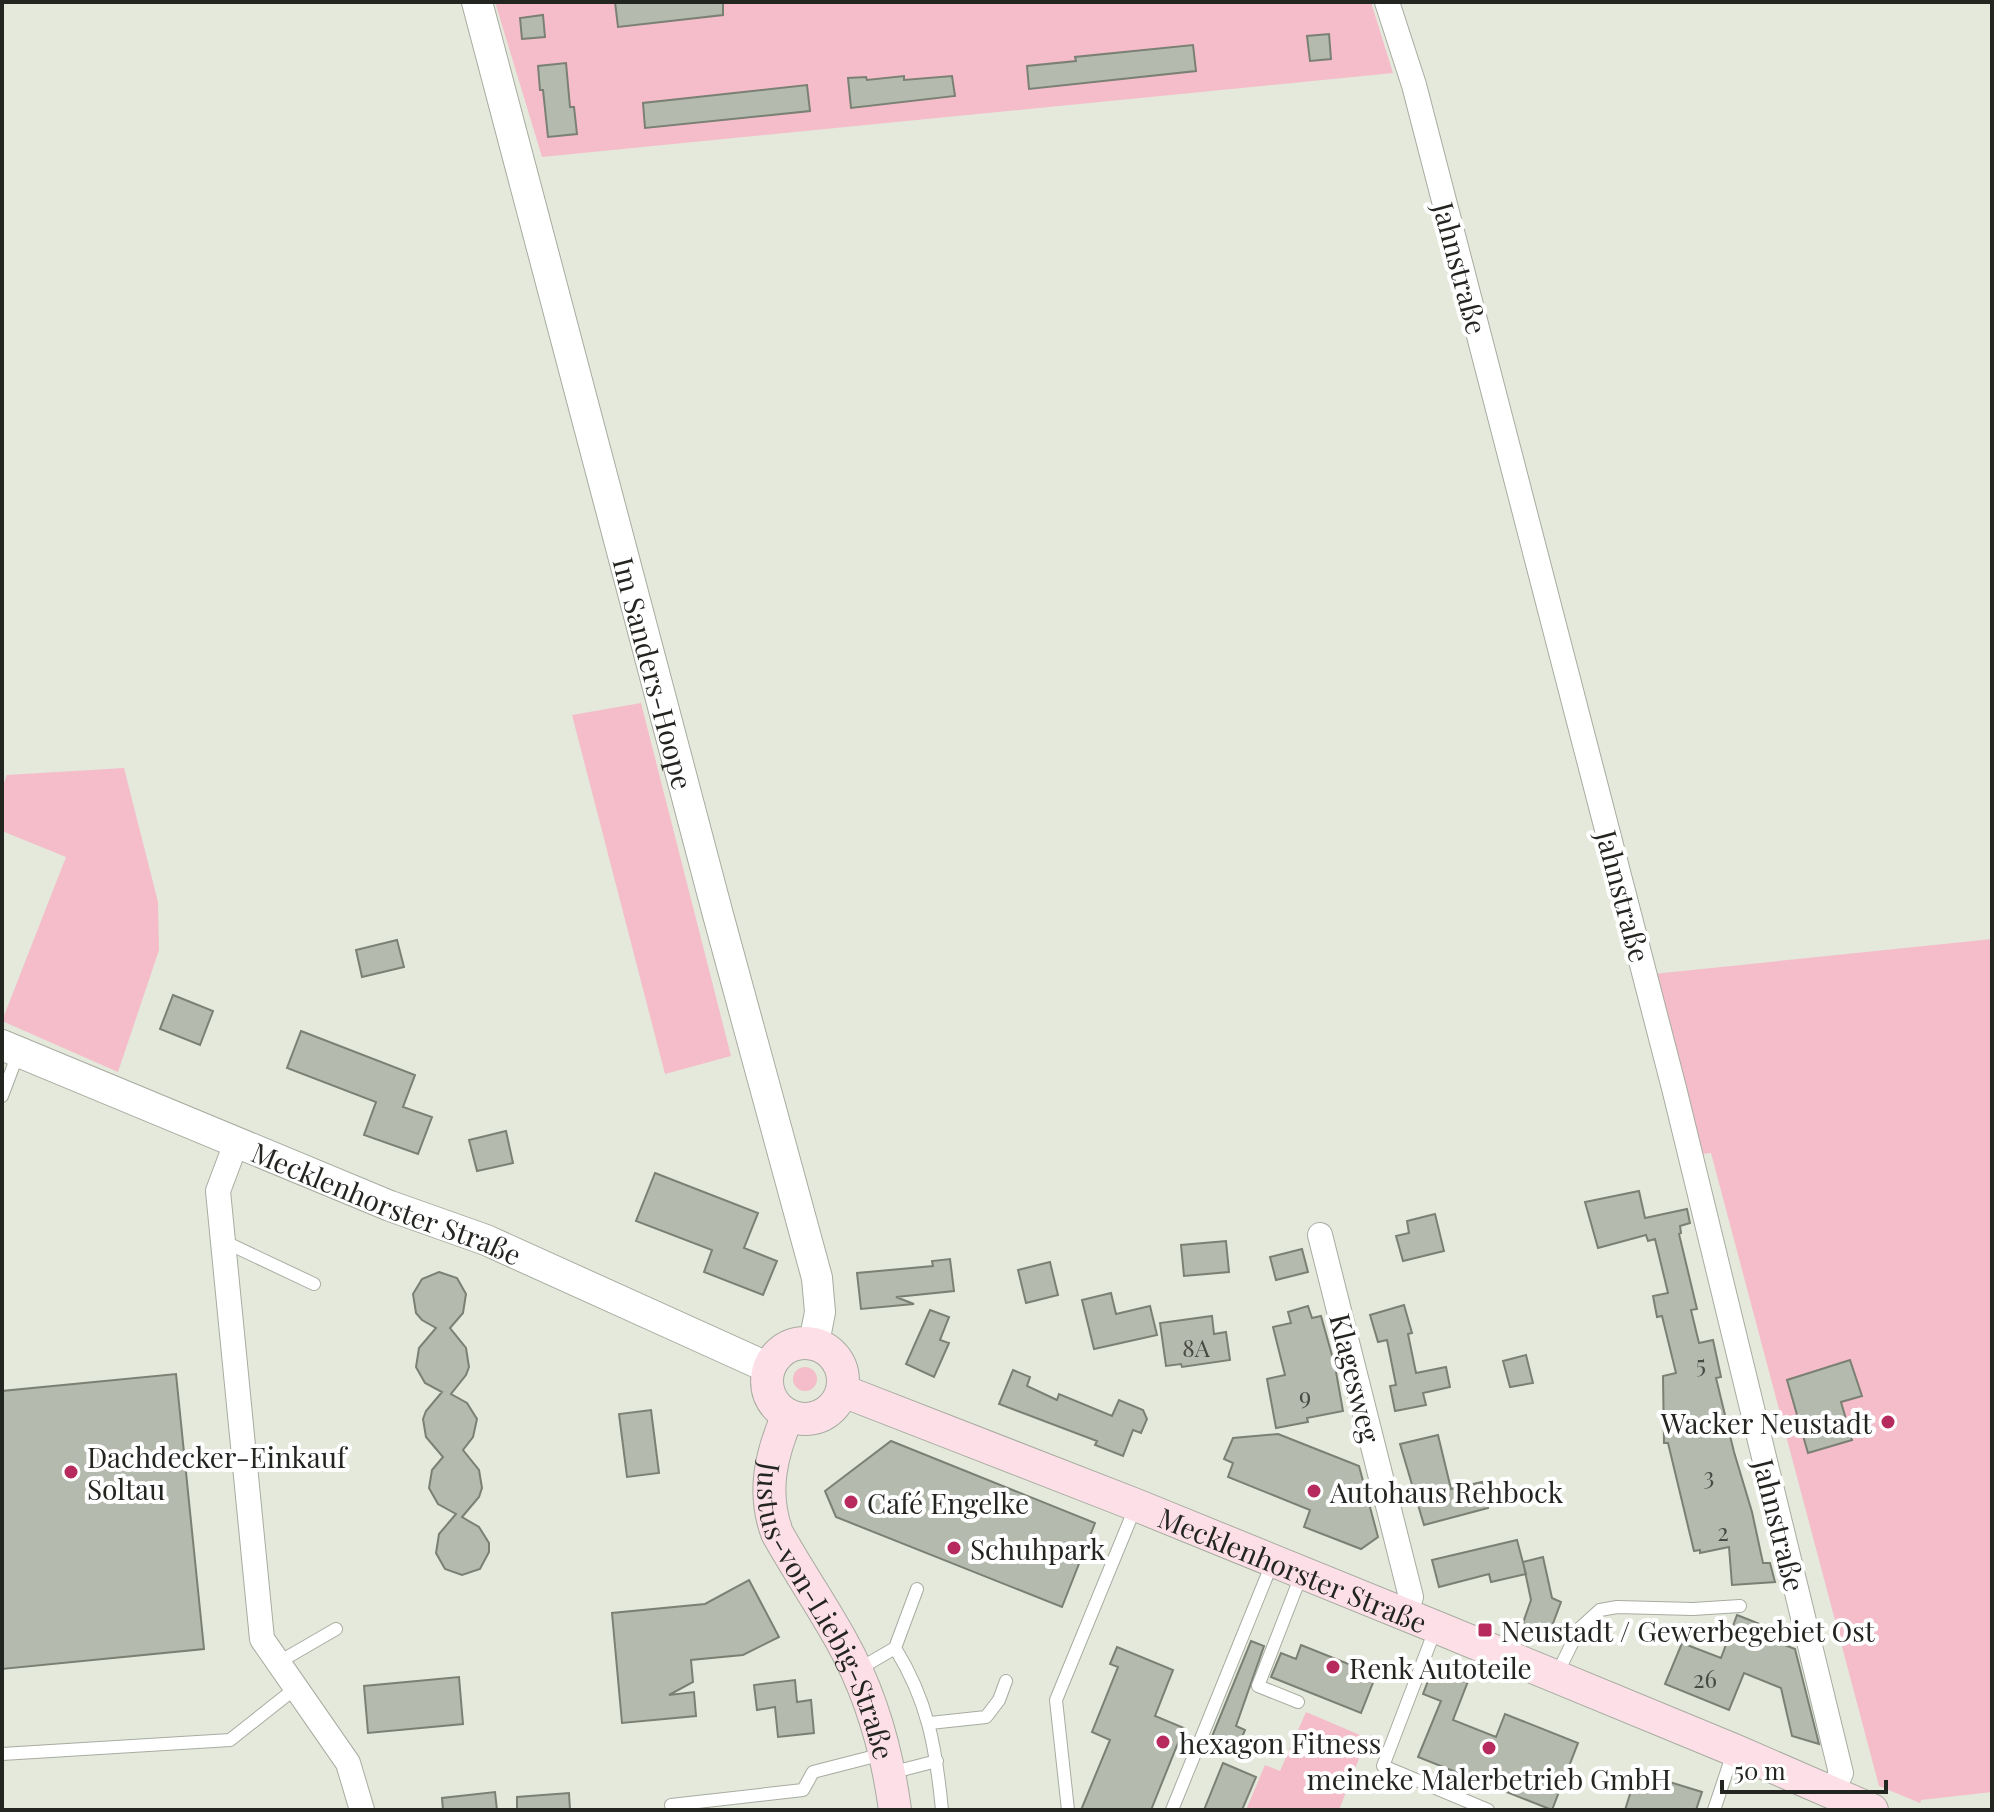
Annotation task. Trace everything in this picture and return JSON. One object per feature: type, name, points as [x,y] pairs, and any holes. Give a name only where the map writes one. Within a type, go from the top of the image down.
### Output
[{"type":"main road","points":[[814,1343],[837,1359],[842,1370],[843,1391],[835,1406],[825,1414],[813,1419],[801,1419],[788,1415],[772,1400],[768,1390],[769,1368],[777,1355],[788,1347],[814,1343]]},
{"type":"main road","name":"Mecklenhorster Straße","points":[[843,1391],[1136,1505],[1436,1627],[1872,1810]]},
{"type":"main road","name":"Justus-von-Liebig-Straße","points":[[788,1415],[770,1469],[768,1497],[772,1520],[784,1546],[841,1639],[873,1709],[888,1763],[895,1810]]},
{"type":"street","name":"Im Sanders-Hoope","points":[[477,2],[817,1278],[820,1312],[814,1343]]},
{"type":"street","name":"Jahnstraße","points":[[1387,2],[1414,85],[1674,1088],[1841,1773],[1832,1792]]},
{"type":"street","name":"Mecklenhorster Straße","points":[[10,1048],[390,1206],[486,1240],[769,1368]]},
{"type":"street","points":[[236,1143],[218,1191],[262,1639],[348,1763],[362,1810]]},
{"type":"street","name":"Klagesweg","points":[[1320,1235],[1411,1597],[1405,1615]]},
{"type":"lane","points":[[2,1096],[10,1048]]},
{"type":"lane","points":[[223,1241],[314,1284]]},
{"type":"lane","points":[[1068,1808],[1056,1700],[1136,1505]]},
{"type":"lane","points":[[1287,1567],[1258,1686],[1298,1702]]},
{"type":"lane","points":[[1172,1810],[1287,1567]]},
{"type":"lane","points":[[856,1671],[895,1648],[917,1589]]},
{"type":"lane","points":[[1556,1676],[1579,1629],[1600,1610],[1617,1607],[1693,1609],[1740,1606]]},
{"type":"lane","points":[[1436,1627],[1383,1766],[1488,1810]]},
{"type":"lane","points":[[279,1662],[336,1629]]},
{"type":"lane","points":[[895,1648],[913,1677],[930,1723],[942,1810]]},
{"type":"lane","points":[[930,1723],[986,1717],[999,1700],[1006,1681]]},
{"type":"lane","points":[[2,1754],[230,1740],[297,1687]]},
{"type":"lane","points":[[1714,1810],[1734,1750]]},
{"type":"lane","points":[[672,1810],[671,1805],[803,1790],[813,1772],[937,1761]]},
{"type":"shaded area","points":[[495,2],[1371,2],[1393,73],[542,157]]},
{"type":"shaded area","points":[[641,703],[731,1056],[665,1074],[572,715]]},
{"type":"shaded area","points":[[124,768],[158,902],[159,950],[118,1072],[2,1021],[66,857],[2,831],[2,788],[7,775]]},
{"type":"shaded area","name":"Wacker Neustadt","points":[[1992,939],[1992,1792],[1921,1800],[1920,1803],[1879,1786],[1711,1153],[1701,1154],[1653,974]]},
{"type":"shaded area","points":[[805,1367],[814,1370],[817,1379],[814,1388],[805,1391],[796,1388],[793,1379],[796,1370]]},
{"type":"shaded area","points":[[1306,1712],[1367,1738],[1339,1810],[1246,1810],[1265,1765],[1280,1771]]},
{"type":"building","points":[[615,2],[723,2],[723,15],[618,27]]},
{"type":"building","points":[[543,15],[545,37],[522,39],[520,18]]},
{"type":"building","points":[[1329,34],[1331,59],[1310,61],[1307,36]]},
{"type":"building","points":[[1193,45],[1196,71],[1029,89],[1027,66],[1076,61],[1075,57]]},
{"type":"building","points":[[566,63],[570,107],[574,107],[577,134],[548,137],[538,66]]},
{"type":"building","points":[[904,76],[904,80],[952,76],[955,96],[851,108],[848,78],[866,77],[867,80]]},
{"type":"building","points":[[807,85],[810,111],[645,128],[643,103]]},
{"type":"building","points":[[397,940],[404,967],[362,977],[356,950]]},
{"type":"building","points":[[173,995],[213,1011],[200,1045],[160,1029]]},
{"type":"building","points":[[301,1031],[415,1075],[403,1107],[432,1117],[418,1154],[364,1135],[376,1102],[287,1068]]},
{"type":"building","points":[[506,1131],[513,1163],[477,1171],[469,1140]]},
{"type":"building","points":[[655,1173],[758,1213],[744,1248],[777,1261],[763,1295],[704,1272],[712,1250],[636,1221]]},
{"type":"building","points":[[1639,1191],[1645,1218],[1687,1209],[1690,1223],[1680,1226],[1679,1234],[1697,1309],[1691,1310],[1699,1343],[1713,1340],[1721,1377],[1716,1378],[1734,1452],[1763,1563],[1770,1563],[1775,1582],[1732,1585],[1729,1547],[1700,1553],[1700,1550],[1694,1551],[1668,1443],[1664,1443],[1663,1376],[1676,1373],[1662,1316],[1657,1317],[1653,1296],[1668,1293],[1655,1239],[1648,1241],[1646,1235],[1598,1248],[1585,1202]]},
{"type":"building","points":[[1435,1214],[1444,1251],[1403,1261],[1396,1236],[1409,1233],[1407,1221]]},
{"type":"building","points":[[1226,1241],[1229,1272],[1184,1276],[1181,1245]]},
{"type":"building","points":[[1302,1249],[1308,1272],[1276,1280],[1270,1257]]},
{"type":"building","points":[[950,1259],[954,1291],[896,1297],[914,1304],[861,1309],[857,1273],[933,1266],[932,1261]]},
{"type":"building","points":[[1050,1262],[1058,1295],[1026,1303],[1018,1270]]},
{"type":"building","points":[[439,1272],[457,1278],[466,1294],[463,1313],[450,1328],[466,1348],[469,1367],[451,1394],[467,1403],[477,1419],[473,1437],[463,1450],[479,1470],[482,1488],[479,1497],[462,1517],[479,1527],[489,1543],[489,1552],[480,1569],[462,1575],[445,1569],[436,1553],[439,1534],[456,1514],[438,1504],[429,1488],[432,1470],[443,1457],[426,1437],[423,1419],[442,1392],[425,1383],[416,1367],[419,1348],[436,1328],[416,1313],[413,1294],[422,1279]]},
{"type":"building","points":[[1111,1293],[1116,1314],[1150,1306],[1157,1335],[1094,1349],[1082,1300]]},
{"type":"building","points":[[1404,1305],[1412,1333],[1408,1334],[1416,1373],[1446,1367],[1450,1387],[1423,1393],[1426,1405],[1395,1411],[1390,1386],[1396,1385],[1387,1340],[1378,1342],[1370,1315]]},
{"type":"building","points":[[1308,1306],[1312,1318],[1321,1316],[1343,1411],[1276,1428],[1267,1379],[1285,1375],[1273,1327],[1291,1323],[1288,1312]]},
{"type":"building","points":[[930,1310],[949,1317],[940,1340],[949,1343],[934,1377],[906,1364]]},
{"type":"building","points":[[1212,1316],[1214,1334],[1226,1332],[1230,1360],[1182,1367],[1181,1364],[1166,1366],[1160,1323]]},
{"type":"building","points":[[1526,1355],[1533,1383],[1510,1387],[1503,1361]]},
{"type":"building","points":[[1850,1360],[1862,1396],[1841,1402],[1852,1440],[1808,1453],[1787,1380]]},
{"type":"building","points":[[1013,1370],[1030,1377],[1027,1386],[1057,1400],[1059,1394],[1112,1416],[1119,1400],[1143,1410],[1147,1419],[1141,1433],[1133,1430],[1123,1456],[1095,1445],[1097,1441],[999,1404]]},
{"type":"building","points":[[176,1374],[204,1649],[2,1669],[2,1391]]},
{"type":"building","points":[[651,1410],[659,1473],[627,1477],[619,1414]]},
{"type":"building","name":"Autohaus Rehbock","points":[[1278,1434],[1359,1466],[1378,1537],[1361,1549],[1304,1527],[1310,1510],[1228,1477],[1233,1463],[1224,1459],[1233,1438]]},
{"type":"building","points":[[1438,1435],[1451,1489],[1482,1482],[1488,1508],[1424,1525],[1400,1444]]},
{"type":"building","points":[[891,1441],[1095,1523],[1062,1607],[836,1517],[825,1491]]},
{"type":"building","points":[[1517,1540],[1526,1574],[1491,1582],[1489,1574],[1439,1587],[1432,1560]]},
{"type":"building","points":[[1543,1557],[1552,1598],[1561,1602],[1549,1634],[1523,1623],[1531,1600],[1523,1562]]},
{"type":"building","points":[[749,1580],[779,1637],[743,1655],[691,1660],[693,1682],[669,1695],[694,1692],[696,1716],[622,1723],[612,1613],[705,1604]]},
{"type":"building","points":[[1737,1615],[1765,1626],[1762,1636],[1795,1649],[1819,1744],[1792,1736],[1781,1688],[1744,1673],[1729,1710],[1665,1684],[1682,1643],[1721,1658]]},
{"type":"building","points":[[1251,1641],[1264,1646],[1236,1726],[1245,1730],[1237,1749],[1211,1739]]},
{"type":"building","points":[[1301,1645],[1376,1675],[1361,1713],[1271,1677],[1281,1653],[1296,1659]]},
{"type":"building","points":[[1117,1647],[1173,1670],[1155,1716],[1184,1728],[1151,1810],[1081,1810],[1110,1740],[1092,1732],[1118,1667],[1110,1664]]},
{"type":"building","points":[[1435,1663],[1470,1676],[1453,1720],[1496,1737],[1505,1714],[1578,1743],[1552,1810],[1418,1757],[1441,1701],[1423,1694]]},
{"type":"building","points":[[459,1677],[463,1724],[368,1733],[364,1686]]},
{"type":"building","points":[[795,1680],[797,1702],[811,1700],[814,1733],[778,1737],[775,1707],[757,1710],[754,1685]]},
{"type":"building","points":[[1223,1763],[1256,1777],[1242,1810],[1204,1810]]},
{"type":"building","points":[[1637,1772],[1702,1792],[1696,1810],[1625,1810]]},
{"type":"building","points":[[495,1792],[497,1810],[443,1810],[442,1798]]},
{"type":"building","points":[[569,1793],[570,1810],[517,1810],[517,1797]]},
{"type":"place","name":"Wacker Neustadt","points":[[1888,1422]]},
{"type":"place","name":"Dachdecker-Einkauf Soltau","points":[[71,1472]]},
{"type":"place","name":"Autohaus Rehbock","points":[[1314,1491]]},
{"type":"place","name":"Café Engelke","points":[[851,1502]]},
{"type":"place","name":"Schuhpark","points":[[954,1548]]},
{"type":"place","name":"Neustadt / Gewerbegebiet Ost","points":[[1485,1630]]},
{"type":"place","name":"Renk Autoteile","points":[[1333,1667]]},
{"type":"place","name":"hexagon Fitness","points":[[1163,1742]]},
{"type":"place","name":"meineke Malerbetrieb GmbH","points":[[1489,1748]]}]
